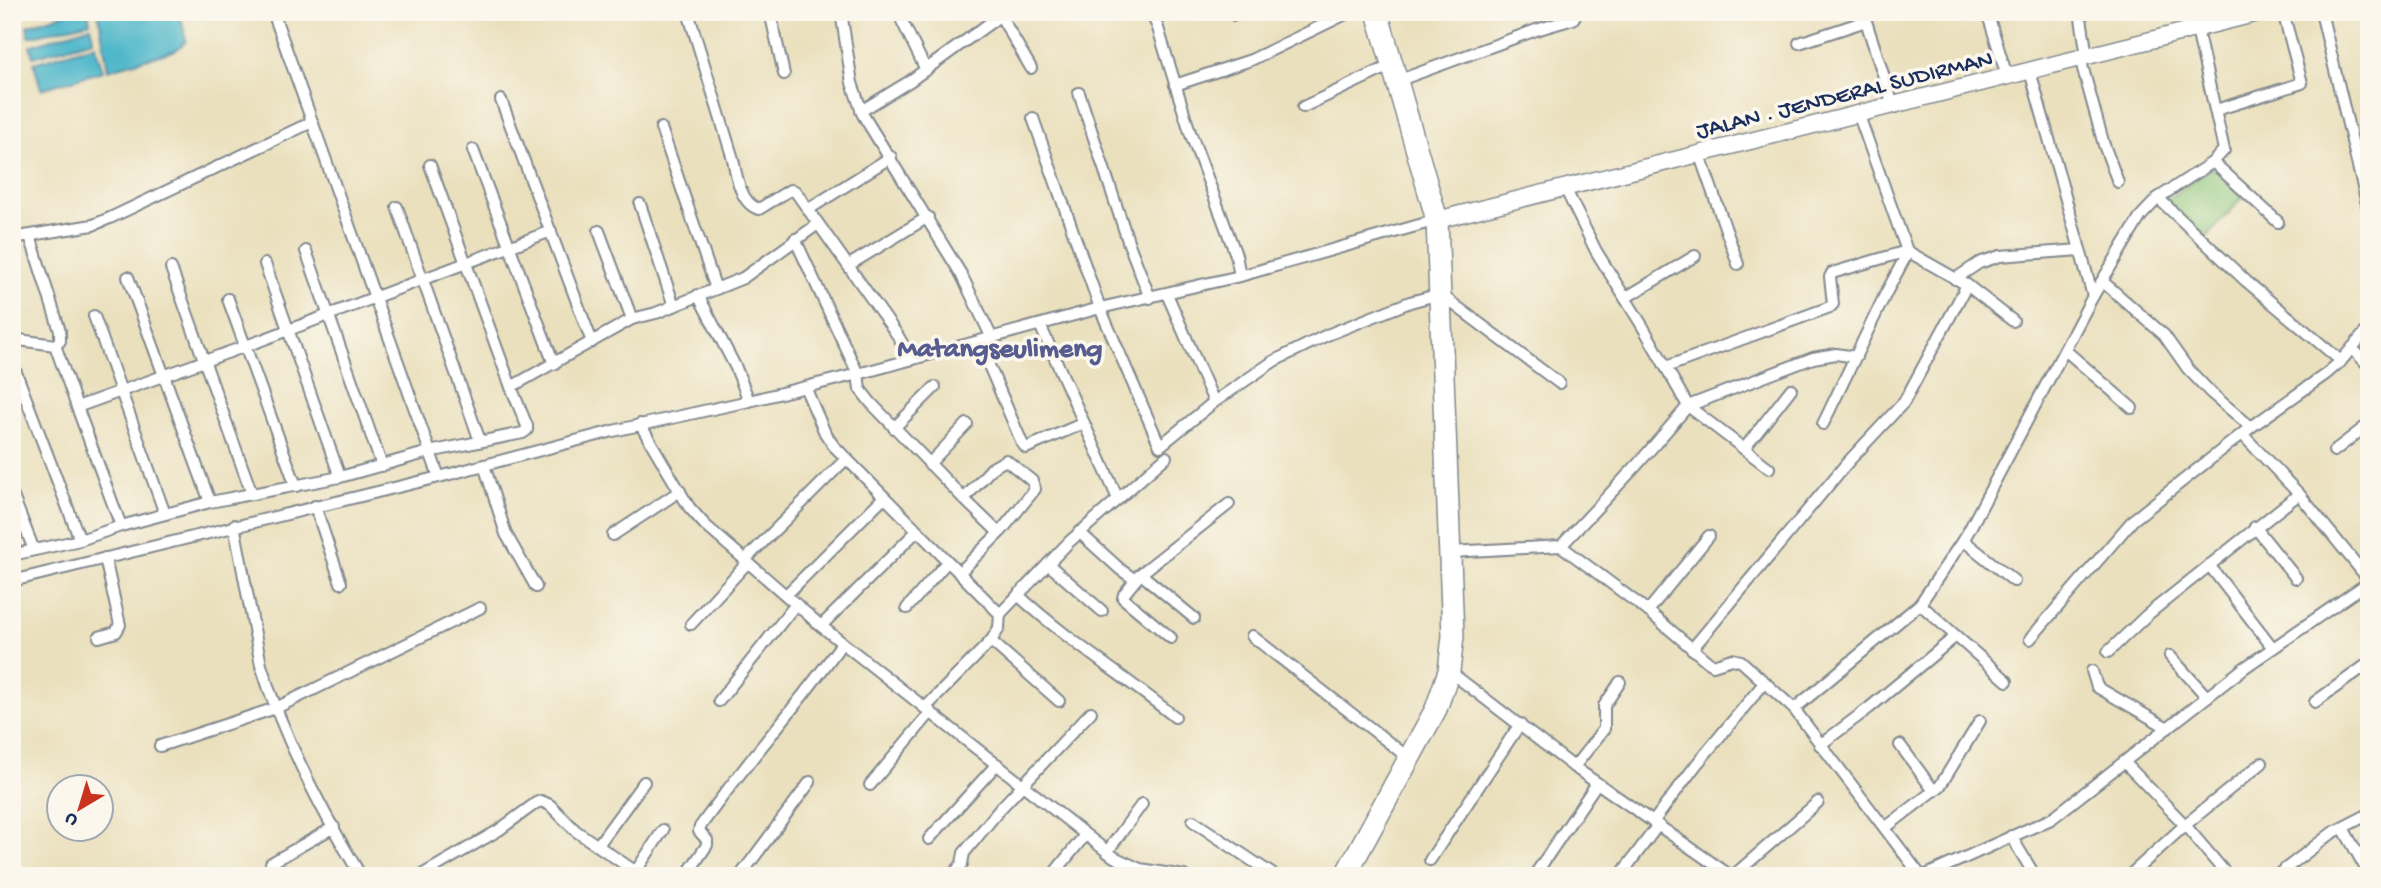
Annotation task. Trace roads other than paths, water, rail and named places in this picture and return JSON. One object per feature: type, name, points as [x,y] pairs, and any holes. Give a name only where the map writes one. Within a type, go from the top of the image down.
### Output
[{"type":"highway","points":[[1345,876],[1436,709],[1450,671],[1453,636],[1437,220],[1377,12]]},
{"type":"street","points":[[272,12],[434,465]]},
{"type":"street","points":[[688,12],[737,179],[747,201],[759,209],[792,190],[796,192],[898,336],[911,359]]},
{"type":"street","points":[[770,12],[784,74]]},
{"type":"street","points":[[841,12],[852,83],[861,111],[928,217],[961,274],[988,330]]},
{"type":"street","points":[[1150,12],[1157,25],[1190,132],[1236,256],[1239,273]]},
{"type":"street","points":[[1175,85],[1251,60],[1350,12]]},
{"type":"street","points":[[1303,107],[1395,73],[1573,19],[1577,12]]},
{"type":"street","points":[[1987,12],[2007,76]]},
{"type":"street","points":[[2080,12],[2084,57],[2104,145],[2118,182]]},
{"type":"street","points":[[2216,110],[2302,83],[2283,12]]},
{"type":"street","points":[[2320,12],[2369,212]]},
{"type":"street","name":"JALAN . JENDERAL SUDIRMAN","points":[[1437,220],[2197,30],[2253,13]]},
{"type":"street","points":[[861,111],[926,70],[1002,14],[1031,68]]},
{"type":"street","points":[[1799,43],[1865,16],[1893,105]]},
{"type":"street","points":[[902,21],[926,70]]},
{"type":"street","points":[[1794,709],[1920,604],[1963,540],[2093,296],[2141,216],[2158,198],[2213,162],[2225,146],[2197,30]]},
{"type":"street","points":[[2029,71],[2093,296]]},
{"type":"street","points":[[1079,93],[1148,296]]},
{"type":"street","points":[[501,100],[592,342]]},
{"type":"street","points":[[1858,113],[1908,251],[1966,285],[2013,321]]},
{"type":"street","points":[[1033,118],[1099,307],[1160,446],[1214,402],[1274,361],[1327,335],[1410,302],[1440,294],[1559,383]]},
{"type":"street","points":[[12,238],[93,225],[312,122]]},
{"type":"street","points":[[661,128],[716,289]]},
{"type":"street","points":[[473,150],[554,364]]},
{"type":"street","points":[[1699,153],[1738,264]]},
{"type":"street","points":[[808,209],[891,157]]},
{"type":"street","points":[[2213,162],[2278,222]]},
{"type":"street","points":[[12,581],[315,506],[434,465],[480,441],[523,433],[527,429],[525,421],[430,165]]},
{"type":"street","points":[[1565,188],[1596,251],[1688,406],[1769,468]]},
{"type":"street","points":[[2158,198],[2246,281],[2341,361]]},
{"type":"street","points":[[640,204],[674,306]]},
{"type":"street","points":[[397,207],[480,441]]},
{"type":"street","points":[[849,265],[928,217]]},
{"type":"street","points":[[12,555],[80,540],[210,502],[340,477],[382,466],[484,465],[640,424],[749,401],[979,342],[988,330],[1040,325],[1099,307],[1167,294],[1437,220]]},
{"type":"street","points":[[511,387],[632,319],[674,306],[747,275],[818,224]]},
{"type":"street","points":[[77,407],[551,231]]},
{"type":"street","points":[[599,232],[632,319]]},
{"type":"street","points":[[30,236],[60,331],[60,340],[55,345]]},
{"type":"street","points":[[794,239],[858,374],[862,392],[894,428],[999,533]]},
{"type":"street","points":[[1955,279],[1979,263],[2000,256],[2080,250]]},
{"type":"street","points":[[306,251],[382,466]]},
{"type":"street","points":[[1823,424],[1908,251]]},
{"type":"street","points":[[1666,367],[1830,307],[1833,304],[1830,277],[1832,273],[1908,251]]},
{"type":"street","points":[[1625,298],[1695,256]]},
{"type":"street","points":[[265,264],[340,477]]},
{"type":"street","points":[[171,268],[252,494]]},
{"type":"street","points":[[128,277],[210,502]]},
{"type":"street","points":[[1450,552],[1561,546],[1648,611],[1713,665],[1737,659],[1794,709],[1923,876],[1944,872],[2051,818],[2207,697],[2369,581],[2246,430],[2189,369],[2164,335],[2102,281]]},
{"type":"street","points":[[1692,649],[1847,463],[1904,402],[1966,285]]},
{"type":"street","points":[[1167,294],[1214,402]]},
{"type":"street","points":[[698,295],[736,368],[749,401]]},
{"type":"street","points":[[228,299],[296,486]]},
{"type":"street","points":[[94,316],[165,514]]},
{"type":"street","points":[[1040,325],[1118,499]]},
{"type":"street","points":[[2029,639],[2133,520],[2246,430],[2341,361],[2369,328]]},
{"type":"street","points":[[12,339],[55,345]]},
{"type":"street","points":[[979,342],[1025,447],[1029,449],[1084,423]]},
{"type":"street","points":[[55,345],[121,526]]},
{"type":"street","points":[[2352,348],[2369,366]]},
{"type":"street","points":[[2065,350],[2132,408]]},
{"type":"street","points":[[1561,546],[1688,406],[1813,358],[1836,354],[1856,358]]},
{"type":"street","points":[[12,362],[80,540]]},
{"type":"street","points":[[805,387],[828,439],[1000,614]]},
{"type":"street","points":[[894,428],[935,387]]},
{"type":"street","points":[[1744,449],[1791,389]]},
{"type":"street","points":[[525,421],[531,430],[536,451]]},
{"type":"street","points":[[640,424],[697,517],[842,643],[1120,861],[1140,869],[1184,876]]},
{"type":"street","points":[[929,464],[967,424]]},
{"type":"street","points":[[2334,451],[2369,424]]},
{"type":"street","points":[[870,785],[928,710],[991,641],[999,628],[1000,614],[1079,532],[1166,457]]},
{"type":"street","points":[[691,624],[746,561],[847,458]]},
{"type":"street","points":[[959,573],[999,533],[1035,491],[1036,486],[1010,461],[1004,460],[992,468],[964,499]]},
{"type":"street","points":[[484,465],[506,534],[536,587]]},
{"type":"street","points":[[613,535],[680,491]]},
{"type":"street","points":[[12,494],[34,550]]},
{"type":"street","points":[[2108,652],[2147,615],[2298,494]]},
{"type":"street","points":[[786,595],[884,497]]},
{"type":"street","points":[[1171,638],[1123,598],[1124,594],[1139,576],[1228,504]]},
{"type":"street","points":[[315,506],[341,583]]},
{"type":"street","points":[[233,525],[261,665],[276,708],[297,757],[361,876]]},
{"type":"street","points":[[2255,527],[2296,578]]},
{"type":"street","points":[[821,625],[917,531]]},
{"type":"street","points":[[1079,532],[1127,575],[1133,579],[1139,576]]},
{"type":"street","points":[[1648,611],[1709,536]]},
{"type":"street","points":[[1963,540],[2014,581]]},
{"type":"street","points":[[99,637],[116,632],[120,623],[105,558]]},
{"type":"street","points":[[906,608],[947,562]]},
{"type":"street","points":[[1048,564],[1101,611]]},
{"type":"street","points":[[2209,565],[2273,648]]},
{"type":"street","points":[[1139,576],[1194,618]]},
{"type":"street","points":[[1018,595],[1056,629],[1106,663],[1175,717]]},
{"type":"street","points":[[719,701],[796,604]]},
{"type":"street","points":[[1920,604],[2007,681]]},
{"type":"street","points":[[160,746],[276,708],[480,608]]},
{"type":"street","points":[[1252,636],[1410,759]]},
{"type":"street","points":[[1820,745],[1956,636]]},
{"type":"street","points":[[991,641],[1059,702]]},
{"type":"street","points":[[687,876],[708,845],[699,831],[700,827],[731,783],[816,681],[842,643]]},
{"type":"street","points":[[2170,656],[2207,697]]},
{"type":"street","points":[[2315,702],[2369,663]]},
{"type":"street","points":[[1450,671],[1574,767],[1732,876],[1818,802]]},
{"type":"street","points":[[2092,671],[2097,687],[2168,727]]},
{"type":"street","points":[[1574,767],[1604,729],[1604,706],[1620,682]]},
{"type":"street","points":[[1620,876],[1696,765],[1765,682]]},
{"type":"street","points":[[952,876],[962,864],[964,853],[1000,808],[1091,712]]},
{"type":"street","points":[[1885,828],[1934,791],[1980,721]]},
{"type":"street","points":[[1430,860],[1520,724]]},
{"type":"street","points":[[1900,745],[1934,791]]},
{"type":"street","points":[[2124,762],[2185,825],[2228,876]]},
{"type":"street","points":[[2129,876],[2185,825],[2262,763]]},
{"type":"street","points":[[929,839],[997,764]]},
{"type":"street","points":[[598,845],[644,782]]},
{"type":"street","points":[[740,876],[810,782]]},
{"type":"street","points":[[1534,876],[1597,783]]},
{"type":"street","points":[[420,876],[481,842],[539,801],[547,803],[570,826],[639,874],[663,830]]},
{"type":"street","points":[[1107,852],[1142,804]]},
{"type":"street","points":[[2276,876],[2332,833],[2369,814]]},
{"type":"street","points":[[1193,821],[1275,876]]},
{"type":"street","points":[[271,863],[334,827]]},
{"type":"street","points":[[2343,828],[2369,874]]},
{"type":"street","points":[[1052,876],[1085,835]]},
{"type":"street","points":[[2011,836],[2035,876]]},
{"type":"water","points":[[71,12],[88,12],[90,22],[29,37],[27,26]]},
{"type":"water","points":[[98,12],[180,12],[186,41],[176,50],[108,70]]},
{"type":"water","points":[[91,26],[93,40],[33,57],[30,46]]},
{"type":"water","points":[[95,45],[103,71],[41,89],[34,63]]},
{"type":"district","name":"Matangseulimeng","points":[[1000,346]]}]
